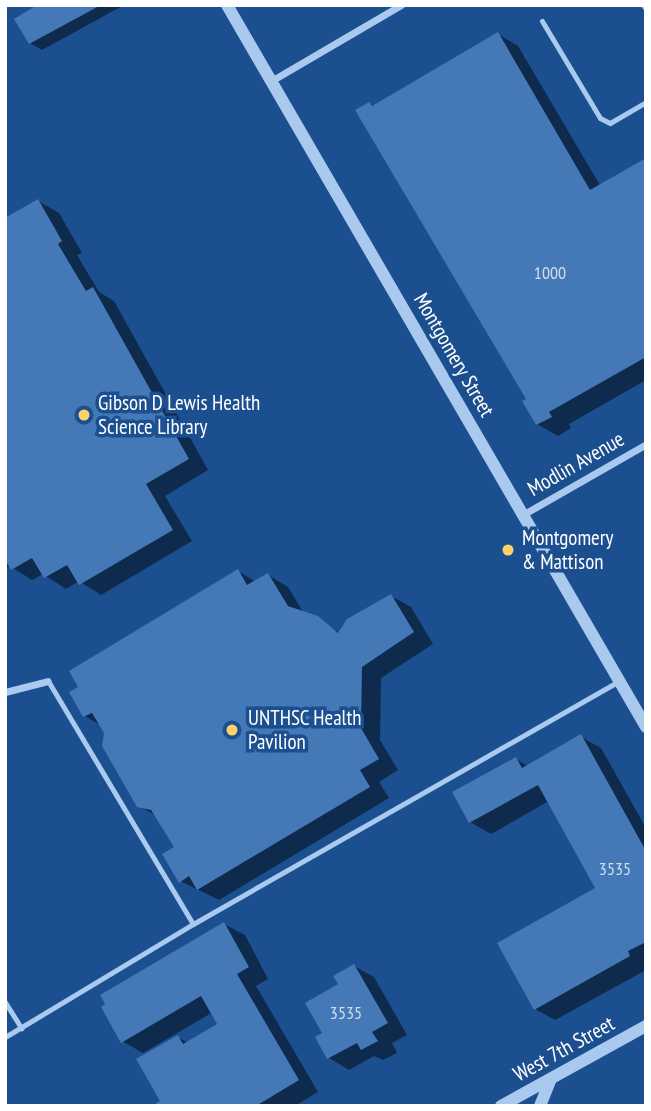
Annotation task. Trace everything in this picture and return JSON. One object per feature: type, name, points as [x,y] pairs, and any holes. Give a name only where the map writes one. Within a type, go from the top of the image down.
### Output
[{"type":"street","name":"Montgomery Street","points":[[227,5],[646,727]]},
{"type":"street","points":[[271,81],[401,5]]},
{"type":"street","name":"Modlin Avenue","points":[[524,514],[646,444]]},
{"type":"street","points":[[5,692],[48,681]]},
{"type":"street","name":"West 7th Street","points":[[500,1106],[646,1026]]},
{"type":"street","points":[[540,1106],[551,1079]]},
{"type":"lane","points":[[542,21],[600,118],[610,123],[646,102]]},
{"type":"lane","points":[[5,1037],[192,924],[620,680]]},
{"type":"lane","points":[[48,681],[192,924]]},
{"type":"lane","points":[[5,1002],[21,1028]]},
{"type":"building","points":[[37,5],[101,5],[29,44],[14,19]]},
{"type":"building","points":[[498,32],[590,190],[646,158],[646,357],[549,412],[552,417],[536,425],[522,401],[526,399],[355,110],[369,102],[372,106]]},
{"type":"building","name":"Gibson D Lewis Health Science Library","points":[[38,199],[62,241],[58,244],[86,291],[93,287],[189,459],[146,484],[173,530],[79,585],[67,565],[44,578],[32,558],[11,570],[5,560],[5,218]]},
{"type":"building","name":"UNTHSC Health Pavilion","points":[[238,569],[247,585],[268,573],[288,606],[318,616],[338,633],[347,619],[391,594],[414,632],[362,667],[361,728],[379,759],[360,770],[370,787],[197,890],[189,876],[179,883],[162,854],[174,847],[151,810],[137,807],[102,746],[104,733],[92,713],[83,717],[69,692],[78,687],[69,671]]},
{"type":"building","points":[[581,734],[646,851],[646,942],[628,951],[630,956],[534,1010],[497,943],[595,888],[538,785],[469,823],[452,792],[516,757],[522,768]]},
{"type":"building","points":[[224,922],[249,967],[237,974],[299,1080],[256,1106],[152,1106],[160,1101],[136,1059],[178,1035],[183,1044],[217,1024],[201,996],[121,1043],[101,1007],[105,1004],[100,995]]},
{"type":"building","points":[[354,964],[388,1023],[372,1032],[378,1041],[361,1050],[357,1043],[327,1059],[315,1037],[322,1033],[305,1003],[338,984],[333,976]]},
{"type":"place","name":"Gibson D Lewis Health Science Library","points":[[84,415]]},
{"type":"place","name":"Montgomery & Mattison","points":[[508,550]]},
{"type":"place","name":"UNTHSC Health Pavilion","points":[[232,730]]}]
